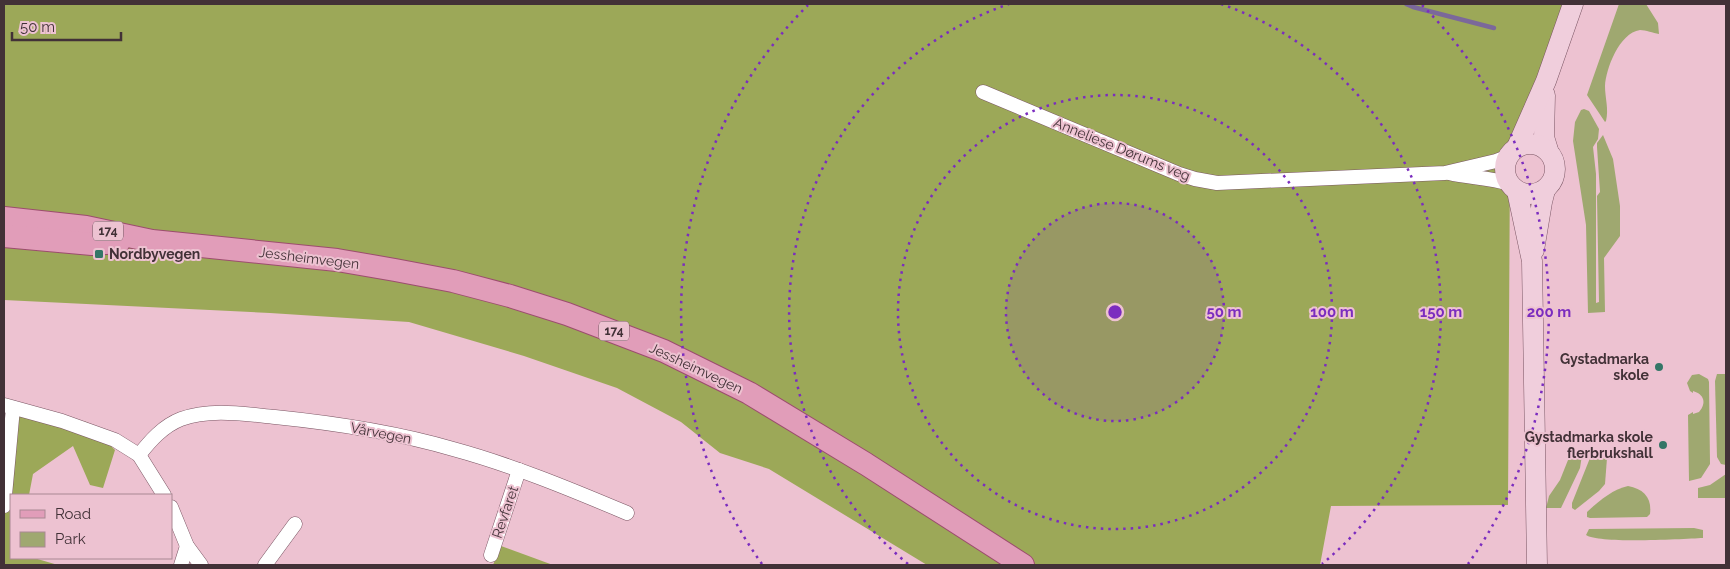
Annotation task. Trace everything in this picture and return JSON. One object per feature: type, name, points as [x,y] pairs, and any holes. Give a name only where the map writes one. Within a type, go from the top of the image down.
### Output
[{"type":"main road","name":"Jessheimvegen","points":[[4,218],[86,227],[152,241],[337,260],[453,281],[567,314],[664,352],[749,393],[866,464],[1024,565]]},
{"type":"main road","name":"Jessheimvegen","points":[[4,236],[92,244],[152,241]]},
{"type":"street","points":[[1532,262],[1513,187],[1505,170],[1546,81],[1574,4]]},
{"type":"street","points":[[1537,565],[1532,262],[1545,190],[1552,182],[1556,170],[1554,158],[1548,150],[1544,138],[1543,123],[1546,81]]},
{"type":"street","name":"Anneliese Dørums veg","points":[[983,92],[1179,174],[1208,182],[1231,184],[1445,173],[1496,161],[1513,151]]},
{"type":"street","points":[[1513,151],[1524,144],[1540,146],[1548,150]]},
{"type":"street","name":"Anneliese Dørums veg","points":[[1445,173],[1465,177],[1485,177],[1513,187]]},
{"type":"street","points":[[1513,187],[1531,194],[1545,190]]},
{"type":"street","points":[[4,506],[8,407],[93,430],[115,440],[139,455],[163,494]]},
{"type":"street","name":"Vårvegen","points":[[139,455],[158,433],[180,420],[204,413],[233,413],[361,428],[452,448],[519,470],[626,513]]},
{"type":"street","name":"Revfaret","points":[[491,554],[519,470]]},
{"type":"street","points":[[172,509],[187,546],[200,565]]},
{"type":"street","points":[[265,565],[295,524]]},
{"type":"street","points":[[181,565],[187,546]]},
{"type":"green space","points":[[4,4],[1567,4],[1510,158],[1508,505],[1331,506],[1320,565],[927,565],[769,469],[720,453],[681,422],[617,388],[524,356],[409,322],[4,300]]},
{"type":"green space","points":[[1619,4],[1646,4],[1658,23],[1659,34],[1645,30],[1633,33],[1626,38],[1615,53],[1606,79],[1607,112],[1605,122],[1587,95]]},
{"type":"green space","points":[[1581,110],[1589,111],[1599,129],[1598,139],[1593,147],[1596,174],[1596,303],[1599,302],[1597,196],[1600,192],[1597,143],[1603,135],[1613,159],[1620,206],[1620,236],[1604,258],[1605,312],[1588,313],[1586,225],[1573,141],[1575,122]]},
{"type":"green space","points":[[1699,374],[1708,379],[1709,382],[1710,464],[1701,478],[1689,481],[1688,415],[1693,412],[1693,414],[1699,412],[1704,402],[1700,394],[1690,391],[1687,383],[1692,375]]},
{"type":"green space","points":[[1717,374],[1726,374],[1726,465],[1721,464],[1717,457],[1715,381]]},
{"type":"green space","points":[[4,409],[87,422],[115,450],[103,488],[90,485],[73,446],[33,474],[29,494],[10,494],[10,559],[37,559],[58,565],[4,565]]},
{"type":"green space","points":[[1570,455],[1582,455],[1580,468],[1561,508],[1546,508],[1549,496],[1560,480]]},
{"type":"green space","points":[[1590,458],[1607,458],[1605,484],[1575,510],[1572,508],[1572,503]]},
{"type":"green space","points":[[1726,474],[1726,498],[1698,498],[1698,488],[1710,485]]},
{"type":"green space","points":[[1628,486],[1638,489],[1646,495],[1650,503],[1650,514],[1647,517],[1587,517],[1587,512],[1601,500],[1617,490]]},
{"type":"green space","points":[[1694,528],[1703,530],[1703,538],[1624,540],[1594,538],[1586,535],[1589,529]]},
{"type":"green space","points":[[501,546],[553,565],[493,565]]},
{"type":"waterway","points":[[1406,4],[1494,28]]},
{"type":"place","name":"Nordbyvegen","points":[[99,254]]},
{"type":"place","name":"Gystadmarka skole","points":[[1659,367]]},
{"type":"place","name":"Gystadmarka skole flerbrukshall","points":[[1663,445]]}]
